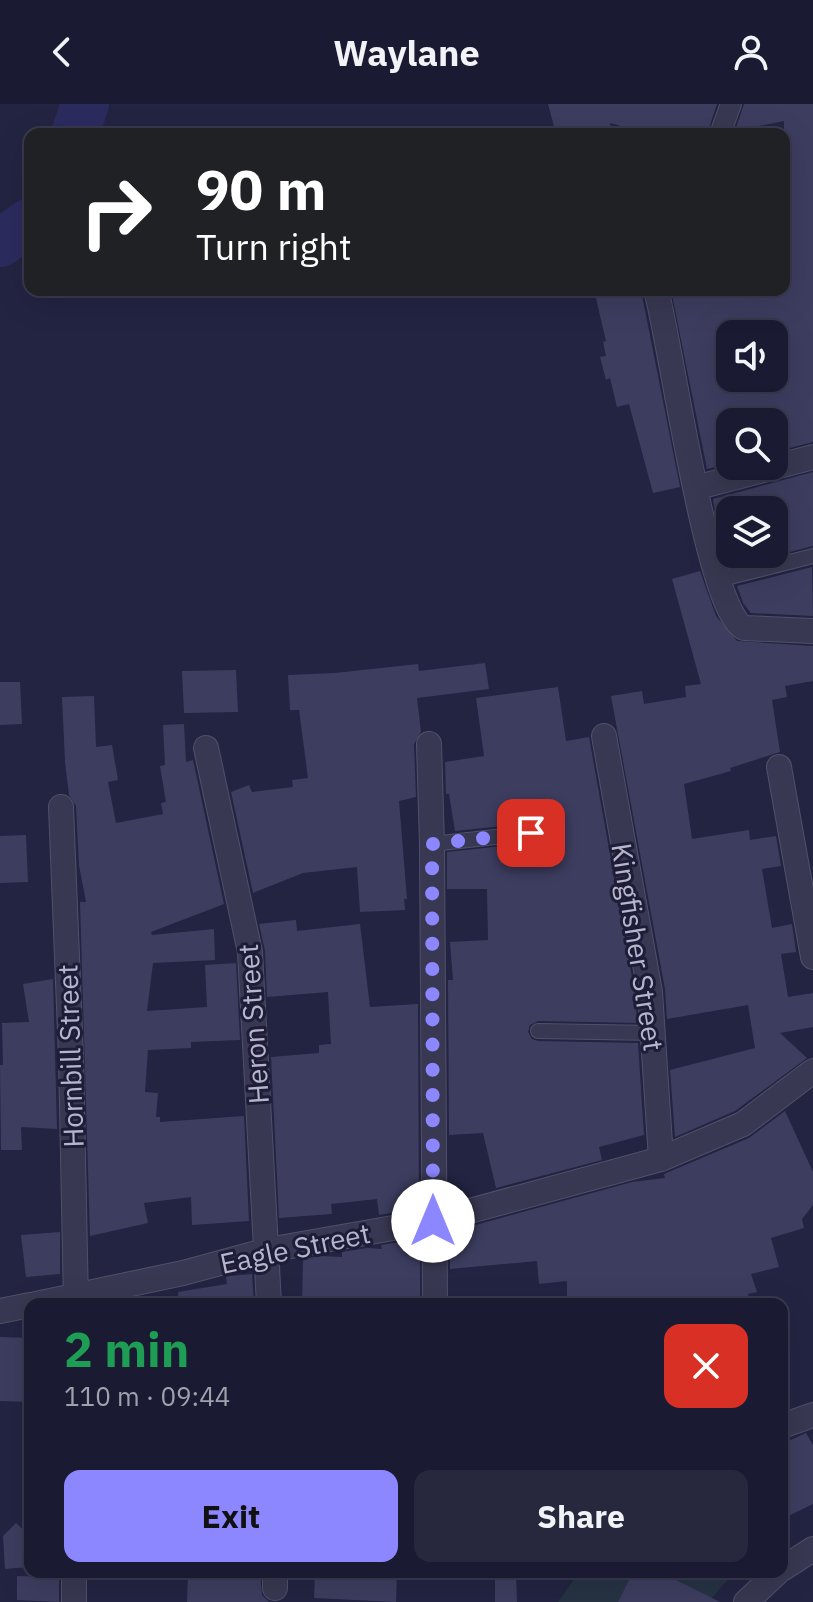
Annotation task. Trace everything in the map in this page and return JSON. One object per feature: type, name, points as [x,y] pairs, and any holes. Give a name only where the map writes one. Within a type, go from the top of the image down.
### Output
[{"type":"street","points":[[722,128],[731,104]]},
{"type":"street","points":[[657,296],[695,488],[718,580],[736,625],[813,631]]},
{"type":"street","points":[[695,488],[813,457]]},
{"type":"street","name":"Kingfisher Street","points":[[604,736],[650,992],[661,1159]]},
{"type":"street","points":[[429,744],[435,1298]]},
{"type":"street","name":"Heron Street","points":[[206,748],[250,952],[269,1298]]},
{"type":"street","points":[[779,767],[813,957]]},
{"type":"street","name":"Hornbill Street","points":[[61,807],[76,1298]]},
{"type":"street","name":"Eagle Street","points":[[84,1298],[268,1250],[433,1221],[661,1159],[743,1124],[813,1071]]},
{"type":"street","name":"Eagle Street","points":[[0,1311],[24,1306]]},
{"type":"street","points":[[788,1424],[813,1415]]},
{"type":"street","points":[[788,1565],[813,1549]]},
{"type":"street","points":[[74,1578],[74,1602]]},
{"type":"street","points":[[746,1602],[772,1578]]},
{"type":"lane","points":[[718,580],[813,556]]},
{"type":"lane","points":[[432,844],[531,833]]},
{"type":"lane","points":[[538,1031],[654,1033]]},
{"type":"shaded area","points":[[575,1578],[728,1579],[709,1602],[558,1602]]},
{"type":"building","points":[[548,104],[717,104],[709,128],[628,128],[610,123],[611,128],[554,128]]},
{"type":"building","points":[[744,104],[813,104],[813,442],[788,448],[788,408],[716,408],[716,467],[707,469],[672,296],[790,296],[790,128],[784,128],[784,121],[736,128]]},
{"type":"building","points":[[595,296],[642,296],[680,487],[653,493],[629,404],[617,407],[610,378],[606,380],[600,357],[606,356],[603,342],[606,341]]},
{"type":"building","points":[[813,472],[813,546],[788,552],[788,496],[724,496]]},
{"type":"building","points":[[812,567],[813,616],[751,613],[743,603],[737,586]]},
{"type":"building","points":[[700,571],[716,616],[737,641],[813,646],[813,681],[785,686],[787,697],[772,700],[780,752],[730,768],[731,771],[684,784],[692,839],[749,830],[750,840],[776,836],[781,866],[762,869],[772,928],[792,924],[796,952],[781,954],[788,997],[813,993],[813,1027],[780,1033],[807,1058],[735,1111],[675,1137],[670,1070],[755,1048],[748,1005],[667,1019],[665,989],[611,696],[642,691],[644,704],[686,697],[685,686],[701,684],[672,579]]},
{"type":"building","points":[[485,663],[489,689],[417,698],[421,732],[414,744],[416,797],[399,801],[407,899],[404,899],[405,910],[360,912],[357,867],[303,873],[253,893],[231,792],[249,785],[252,792],[293,787],[292,780],[308,778],[299,710],[290,710],[288,675],[418,664],[419,671]]},
{"type":"building","points":[[236,670],[238,712],[184,713],[182,671]]},
{"type":"building","points":[[0,682],[20,682],[22,724],[0,725]]},
{"type":"building","points":[[558,687],[566,741],[589,737],[635,994],[637,1023],[538,1021],[530,1025],[528,1032],[532,1039],[538,1041],[638,1043],[644,1135],[599,1147],[602,1160],[496,1188],[483,1133],[449,1135],[448,980],[453,980],[450,942],[488,940],[487,889],[447,889],[447,852],[532,843],[540,838],[541,831],[536,824],[530,823],[455,831],[449,794],[446,794],[445,762],[484,756],[476,698]]},
{"type":"building","points":[[94,696],[96,747],[112,745],[118,780],[108,782],[116,823],[163,814],[161,803],[166,802],[160,766],[165,765],[163,725],[184,724],[186,762],[193,760],[224,904],[151,932],[152,935],[214,929],[215,960],[153,963],[147,1011],[207,1007],[205,965],[236,963],[240,1040],[191,1042],[191,1048],[148,1050],[145,1092],[158,1093],[156,1117],[160,1117],[160,1122],[244,1116],[249,1221],[192,1225],[191,1197],[144,1203],[148,1223],[90,1236],[80,902],[86,902],[79,865],[76,806],[69,795],[65,762],[62,697]]},
{"type":"building","points":[[26,835],[28,882],[0,883],[0,836]]},
{"type":"building","points":[[296,920],[297,931],[360,924],[370,1007],[418,1004],[419,1208],[379,1215],[377,1199],[331,1204],[332,1214],[279,1218],[271,1057],[319,1053],[319,1045],[331,1044],[328,992],[267,997],[265,951],[259,924]]},
{"type":"building","points":[[53,979],[57,1129],[21,1127],[22,1150],[1,1150],[2,1023],[29,1022],[23,984]]},
{"type":"building","points":[[785,1111],[813,1172],[813,1205],[802,1219],[804,1228],[771,1238],[779,1267],[751,1274],[757,1292],[748,1294],[749,1298],[567,1298],[567,1281],[539,1284],[537,1261],[450,1269],[450,1232],[632,1182],[665,1178],[664,1174],[749,1138]]},
{"type":"building","points":[[60,1232],[60,1274],[26,1277],[21,1235]]},
{"type":"building","points":[[420,1239],[420,1298],[302,1298],[303,1259],[342,1257],[342,1252],[382,1249],[381,1245]]},
{"type":"building","points":[[252,1274],[254,1298],[178,1298],[178,1292],[227,1284],[226,1277]]},
{"type":"building","points":[[0,1337],[24,1338],[24,1402],[0,1401]]},
{"type":"building","points":[[806,1433],[813,1445],[813,1504],[788,1516],[788,1441]]},
{"type":"building","points":[[16,1523],[24,1530],[24,1567],[5,1569],[3,1536]]},
{"type":"building","points":[[17,1576],[59,1578],[59,1602],[17,1600]]},
{"type":"building","points":[[188,1578],[261,1578],[262,1595],[269,1602],[187,1602]]},
{"type":"building","points":[[315,1578],[397,1578],[396,1602],[314,1598]]},
{"type":"building","points":[[495,1578],[516,1578],[517,1602],[495,1602]]},
{"type":"building","points":[[630,1578],[672,1578],[720,1602],[618,1602]]},
{"type":"waterway","points":[[77,128],[85,104]]},
{"type":"waterway","points":[[0,243],[24,226]]},
{"type":"route","points":[[433,1221],[432,844],[531,833]]}]
